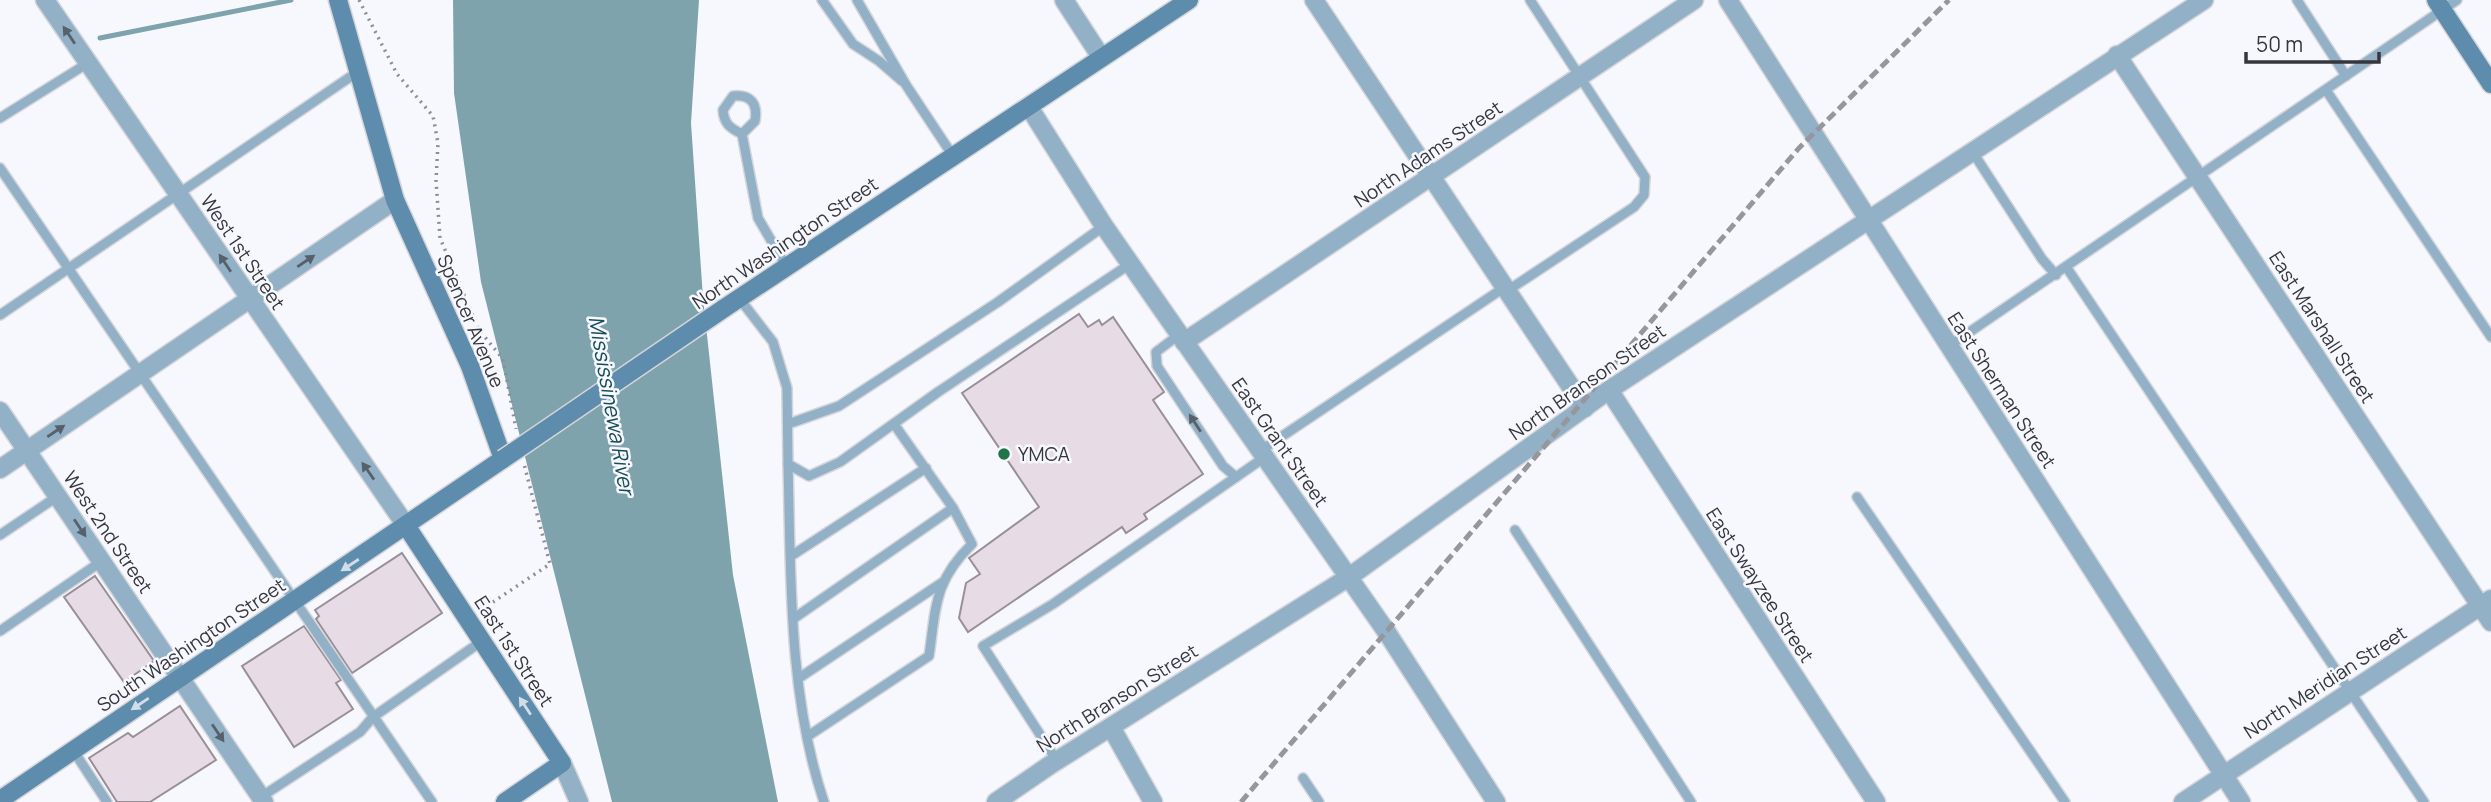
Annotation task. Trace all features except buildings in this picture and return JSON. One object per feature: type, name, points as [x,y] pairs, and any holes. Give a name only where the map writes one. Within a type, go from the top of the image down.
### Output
[{"type":"main road","name":"North Washington Street","points":[[407,527],[786,266],[1189,0]]},
{"type":"main road","name":"Spencer Avenue","points":[[338,1],[356,73],[395,200],[470,366],[503,459]]},
{"type":"main road","points":[[2445,3],[2491,84]]},
{"type":"main road","name":"South Washington Street","points":[[0,800],[407,527]]},
{"type":"main road","name":"East 1st Street","points":[[407,527],[562,763]]},
{"type":"main road","points":[[505,802],[562,763]]},
{"type":"street","name":"West 1st Street","points":[[45,0],[407,527]]},
{"type":"street","points":[[1065,0],[1101,57]]},
{"type":"street","points":[[1314,0],[1585,408]]},
{"type":"street","name":"North Adams Street","points":[[1182,338],[1432,177],[1694,0]]},
{"type":"street","name":"East Sherman Street","points":[[1728,0],[2241,802]]},
{"type":"street","name":"North Branson Street","points":[[996,802],[1349,577],[1609,390],[2204,0]]},
{"type":"street","name":"East Marshall Street","points":[[2117,55],[2486,603],[2491,622]]},
{"type":"street","name":"East Grant Street","points":[[1029,107],[1104,226],[1349,577],[1496,802]]},
{"type":"street","points":[[0,469],[395,200]]},
{"type":"street","name":"East Swayzee Street","points":[[1609,390],[1876,802]]},
{"type":"street","name":"West 2nd Street","points":[[0,411],[262,800]]},
{"type":"street","name":"North Meridian Street","points":[[2183,802],[2486,603]]},
{"type":"street","points":[[1111,727],[1153,802]]},
{"type":"street","name":"East 1st Street","points":[[562,763],[579,802]]},
{"type":"lane","points":[[822,0],[853,44],[879,61],[906,85]]},
{"type":"lane","points":[[857,0],[906,85],[953,156]]},
{"type":"lane","points":[[1057,761],[983,646],[1053,604],[1236,477],[1263,454],[1506,289],[1634,207],[1644,195],[1645,177],[1530,0]]},
{"type":"lane","points":[[2297,0],[2346,76]]},
{"type":"lane","points":[[1949,346],[2326,90],[2445,3]]},
{"type":"lane","points":[[0,118],[88,63]]},
{"type":"lane","points":[[0,315],[356,73]]},
{"type":"lane","points":[[2326,90],[2491,337]]},
{"type":"lane","points":[[742,134],[755,121],[756,114],[750,98],[733,96],[723,110],[723,120],[742,134],[758,218],[786,266]]},
{"type":"lane","points":[[1972,151],[2042,260],[2056,275]]},
{"type":"lane","points":[[0,168],[432,802]]},
{"type":"lane","points":[[788,424],[839,407],[998,302],[1104,226]]},
{"type":"lane","points":[[788,464],[809,476],[840,462],[1132,263]]},
{"type":"lane","points":[[2067,268],[2424,802]]},
{"type":"lane","points":[[739,298],[773,342],[787,388],[793,619],[812,767],[824,802]]},
{"type":"lane","points":[[1182,338],[1156,352],[1157,366],[1223,466],[1236,477]]},
{"type":"lane","points":[[807,736],[929,656],[937,599],[950,565],[972,544],[953,508],[894,424]]},
{"type":"lane","points":[[791,556],[926,468]]},
{"type":"lane","points":[[0,535],[58,496]]},
{"type":"lane","points":[[1857,497],[2065,802]]},
{"type":"lane","points":[[793,619],[953,508]]},
{"type":"lane","points":[[1515,530],[1690,802]]},
{"type":"lane","points":[[0,631],[102,561]]},
{"type":"lane","points":[[799,678],[944,581]]},
{"type":"lane","points":[[262,800],[360,732],[373,717],[482,641]]},
{"type":"lane","points":[[73,750],[107,802]]},
{"type":"lane","points":[[1303,778],[1319,802]]},
{"type":"path","points":[[359,0],[397,74],[433,116],[438,143],[436,180],[440,238],[479,330],[503,359],[519,441]]},
{"type":"path","points":[[487,606],[550,564],[521,452]]},
{"type":"water","name":"Mississinewa River","points":[[453,0],[699,0],[691,123],[703,298],[733,575],[778,802],[612,802],[481,282],[454,93]]},
{"type":"waterway","points":[[100,38],[291,0]]},
{"type":"railway","points":[[1241,802],[1799,148],[1949,0]]},
{"type":"place","name":"YMCA","points":[[1004,454]]}]
